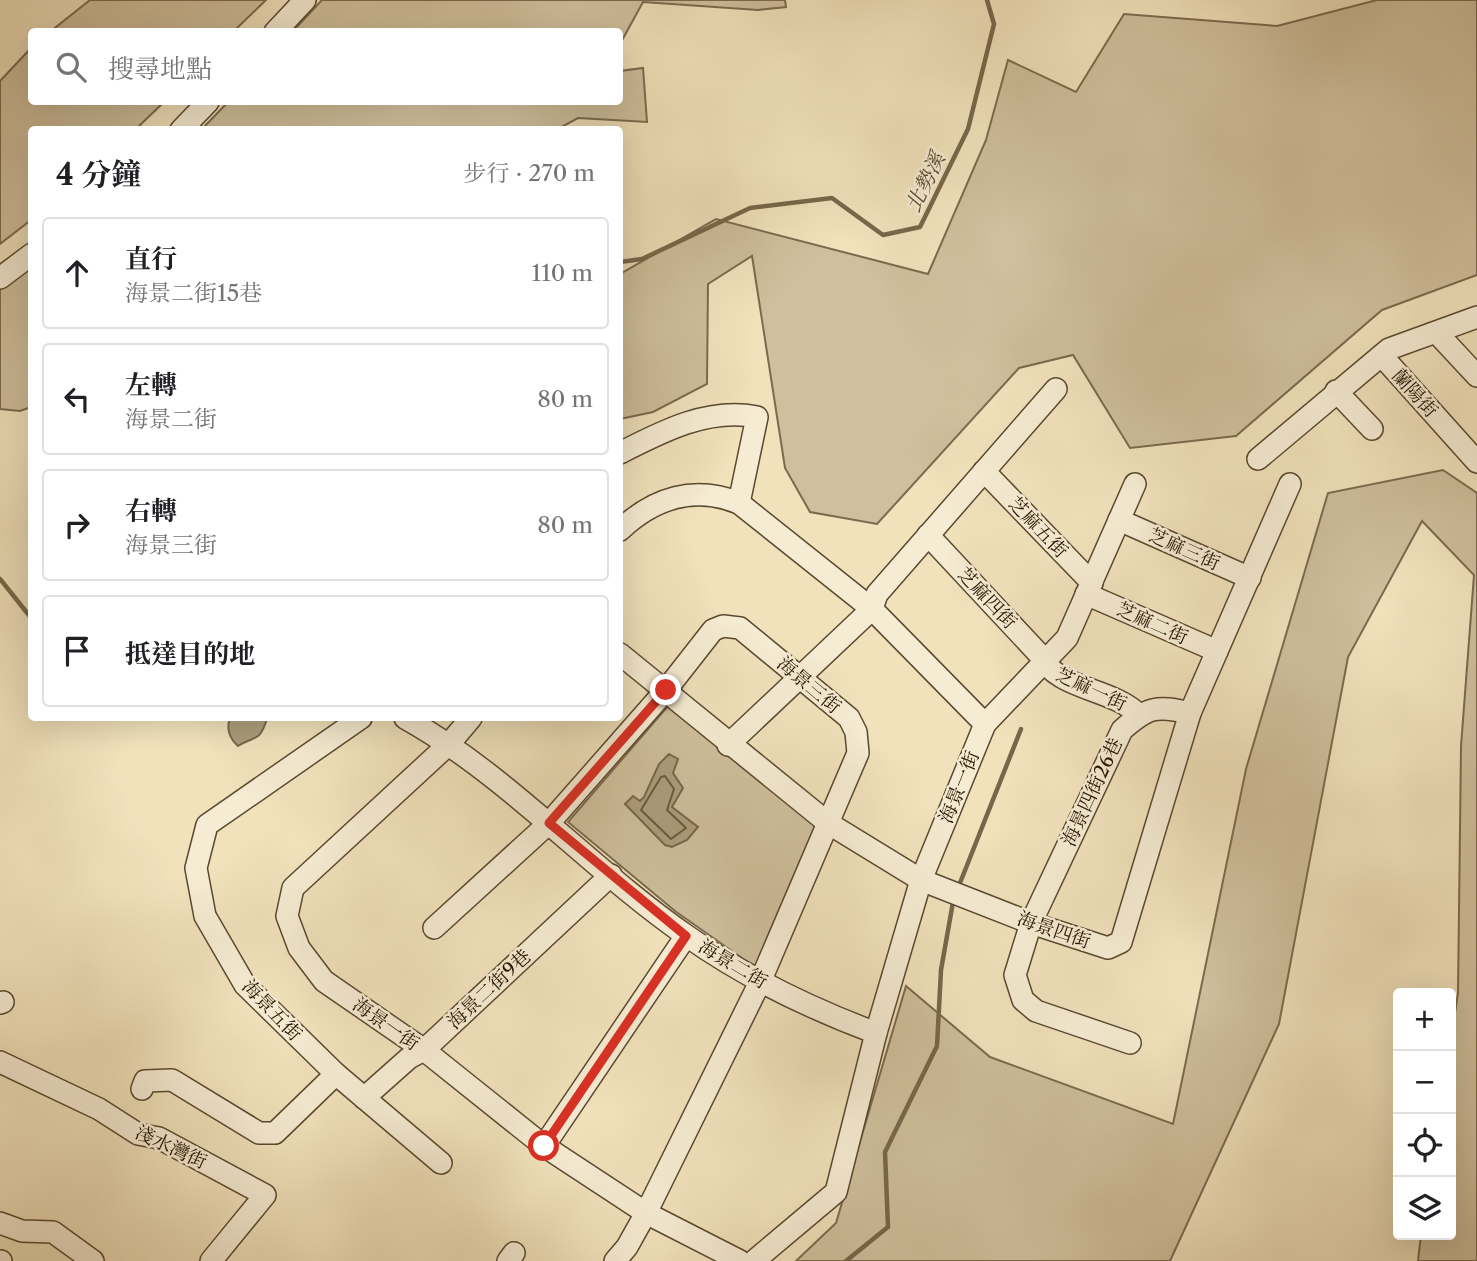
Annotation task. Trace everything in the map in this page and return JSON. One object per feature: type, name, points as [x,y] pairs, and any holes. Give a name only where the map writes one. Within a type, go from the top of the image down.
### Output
[{"type":"street","points":[[279,28],[305,0]]},
{"type":"street","points":[[185,126],[205,105]]},
{"type":"street","points":[[0,278],[28,257]]},
{"type":"street","name":"蘭陽街","points":[[1258,459],[1388,349],[1477,317]]},
{"type":"street","points":[[1437,333],[1477,376]]},
{"type":"street","name":"蘭陽街","points":[[1382,355],[1477,462]]},
{"type":"street","points":[[728,745],[872,609],[877,594],[1056,389]]},
{"type":"street","points":[[1336,391],[1372,429]]},
{"type":"street","points":[[623,452],[677,425],[741,414],[757,417],[739,503]]},
{"type":"street","name":"芝麻五街","points":[[985,471],[1089,588]]},
{"type":"street","points":[[623,527],[639,512],[668,498],[696,493],[720,495],[739,503],[872,609],[985,724],[1067,638],[1135,484]]},
{"type":"street","name":"海景四街","points":[[623,656],[728,745],[828,823],[921,880],[1031,923],[1108,948],[1121,942],[1190,713],[1290,484]]},
{"type":"street","name":"芝麻三街","points":[[1119,520],[1250,578]]},
{"type":"street","name":"芝麻四街","points":[[928,536],[1039,654],[1043,663]]},
{"type":"street","name":"芝麻二街","points":[[1089,588],[1217,651]]},
{"type":"street","name":"海景三街","points":[[434,928],[549,823],[666,690],[713,630],[723,625],[740,628],[849,718],[856,732],[858,753],[760,982],[646,1213],[627,1247],[615,1261]]},
{"type":"street","name":"芝麻一街","points":[[1043,663],[1053,674],[1129,705],[1139,715]]},
{"type":"street","points":[[1139,715],[1154,708],[1190,713]]},
{"type":"street","name":"海景四街26巷","points":[[1130,1043],[1036,1011],[1023,1000],[1015,975],[1031,923],[1122,730],[1139,715]]},
{"type":"street","name":"海景五街","points":[[357,721],[207,825],[196,868],[205,916],[245,985],[336,1074],[441,1163]]},
{"type":"street","name":"海景二街","points":[[410,721],[449,744],[686,936],[760,982],[876,1033]]},
{"type":"street","name":"海景一街","points":[[468,721],[449,744],[293,888],[287,916],[299,948],[324,981],[424,1050],[544,1146],[646,1213],[740,1261]]},
{"type":"street","name":"海景一街","points":[[754,1261],[836,1192],[876,1033],[921,880],[985,724]]},
{"type":"street","name":"海景二街9巷","points":[[364,1098],[409,1058],[424,1050],[611,875]]},
{"type":"street","points":[[544,1146],[686,936]]},
{"type":"street","name":"淺水灣街","points":[[0,1062],[99,1109],[138,1134],[159,1138],[265,1195],[211,1261]]},
{"type":"street","points":[[142,1089],[145,1081],[172,1080],[259,1133],[275,1133],[336,1074]]},
{"type":"street","points":[[0,1223],[22,1231],[53,1232],[93,1261]]},
{"type":"shaded area","points":[[90,0],[266,0],[237,28],[55,28]]},
{"type":"shaded area","points":[[322,0],[785,0],[786,7],[758,10],[643,2],[623,39],[623,28],[296,28]]},
{"type":"shaded area","points":[[1377,0],[1477,0],[1477,275],[1382,310],[1236,436],[1130,448],[1073,355],[1019,368],[877,524],[810,512],[785,468],[752,256],[708,284],[707,384],[653,412],[623,418],[623,272],[716,219],[928,274],[986,140],[1008,60],[1076,92],[1124,14],[1277,26]]},
{"type":"shaded area","points":[[28,51],[28,105],[161,105],[139,126],[28,126],[28,222],[0,244],[0,81]]},
{"type":"shaded area","points":[[643,68],[647,122],[578,118],[563,126],[205,126],[225,105],[623,105],[623,71]]},
{"type":"shaded area","points":[[28,261],[28,408],[20,411],[0,409],[0,283]]},
{"type":"shaded area","points":[[1443,470],[1477,493],[1477,1261],[1418,1261],[1420,1240],[1456,1240],[1456,1006],[1461,746],[1474,575],[1422,521],[1348,657],[1279,1024],[1170,1261],[796,1261],[836,1223],[906,986],[990,1057],[1173,1124],[1246,769],[1328,493]]},
{"type":"shaded area","points":[[668,706],[820,826],[756,968],[675,911],[568,822]]},
{"type":"water","points":[[229,721],[266,721],[259,735],[238,746],[232,740]]},
{"type":"water","points":[[669,754],[678,759],[673,773],[683,788],[672,807],[698,827],[687,840],[672,847],[665,845],[625,804],[633,796],[640,801],[644,797],[659,764]]},
{"type":"waterway","name":"北勢溪","points":[[623,262],[642,259],[750,208],[832,198],[883,235],[920,227],[968,129],[994,24],[987,0]]},
{"type":"waterway","name":"北勢溪","points":[[0,579],[28,614]]},
{"type":"waterway","points":[[960,883],[1021,729]]},
{"type":"waterway","points":[[846,1261],[888,1227],[885,1152],[937,1046],[941,970],[953,902]]},
{"type":"route","points":[[544,1146],[686,936],[549,823],[666,690]]}]
